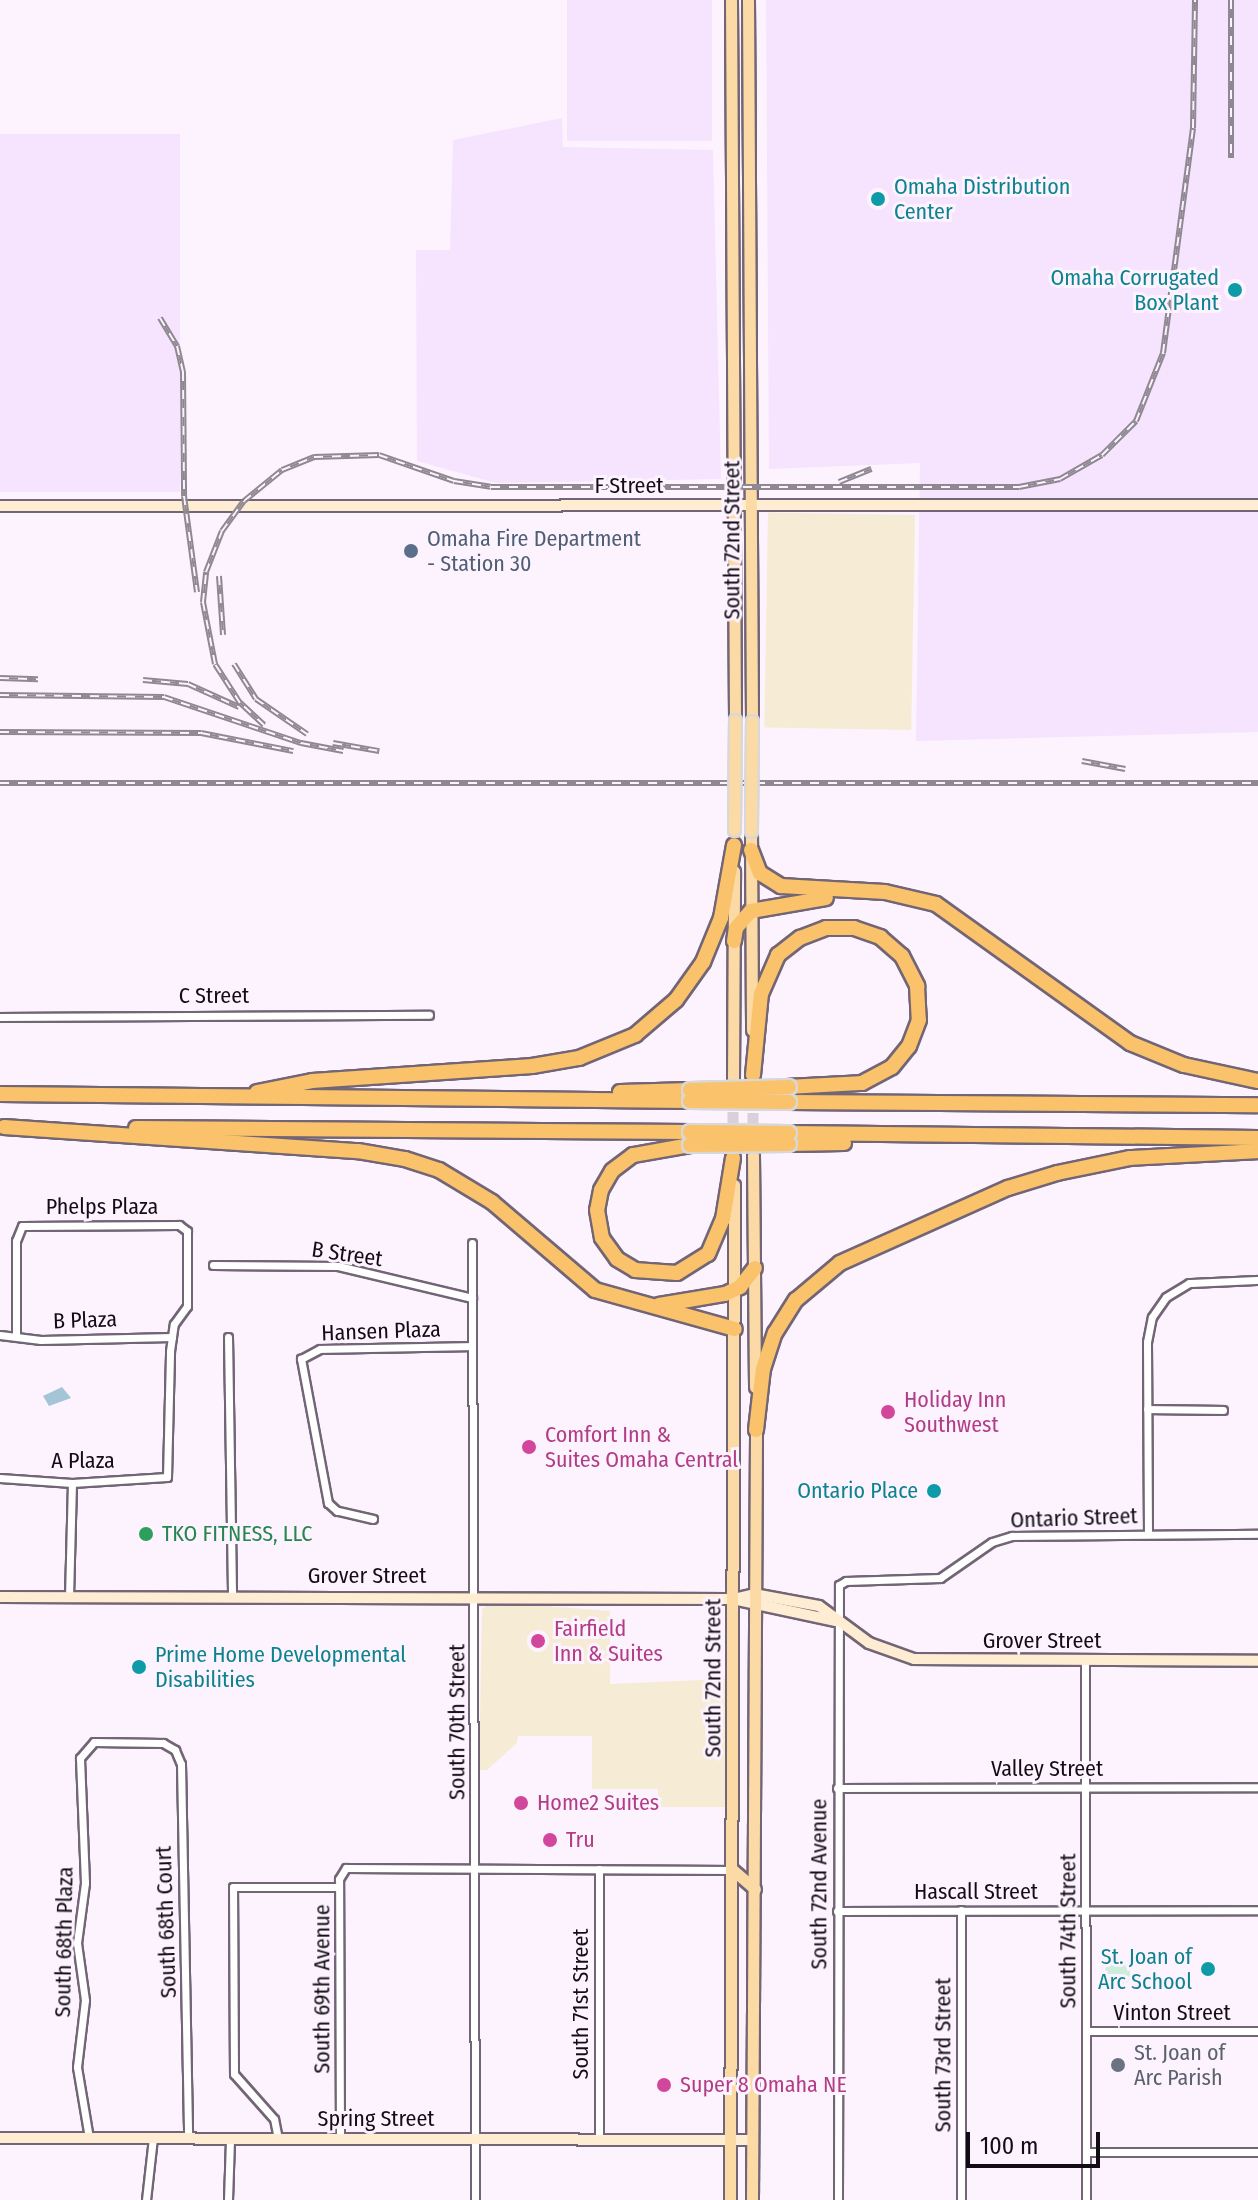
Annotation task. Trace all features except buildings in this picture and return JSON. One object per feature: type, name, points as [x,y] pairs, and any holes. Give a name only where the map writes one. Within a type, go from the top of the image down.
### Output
[{"type":"highway","points":[[221,1099],[312,1081],[427,1077],[544,1064],[624,1041],[664,1013],[703,962],[721,918],[734,838]]},
{"type":"highway","points":[[751,850],[760,873],[781,886],[911,896],[962,918],[1130,1043],[1184,1065],[1258,1081]]},
{"type":"highway","points":[[734,941],[736,928],[751,911],[820,898],[911,896]]},
{"type":"highway","points":[[753,1077],[763,985],[783,950],[806,935],[833,927],[861,929],[886,941],[909,967],[919,993],[917,1026],[905,1052],[886,1071],[862,1083],[789,1095]]},
{"type":"highway","points":[[0,1094],[221,1099],[789,1095],[1258,1105]]},
{"type":"highway","points":[[2,1127],[789,1139],[1032,1136],[1258,1138]]},
{"type":"highway","points":[[2,1127],[358,1151],[405,1159],[476,1191],[583,1283],[638,1305],[735,1329]]},
{"type":"highway","points":[[690,1138],[633,1155],[612,1171],[601,1190],[597,1210],[602,1238],[617,1259],[635,1270],[677,1273],[708,1254],[723,1219],[733,1157]]},
{"type":"highway","points":[[756,1430],[763,1369],[775,1333],[796,1300],[840,1263],[1008,1188],[1057,1173],[1130,1158],[1258,1151]]},
{"type":"highway","points":[[638,1305],[703,1301],[735,1290],[755,1268]]},
{"type":"main road","name":"South 72nd Street","points":[[731,0],[736,505],[733,1079]]},
{"type":"main road","name":"South 72nd Street","points":[[748,0],[753,1077]]},
{"type":"main road","points":[[731,151],[748,150]]},
{"type":"main road","name":"South 72nd Street","points":[[752,2200],[756,1430],[753,1155]]},
{"type":"main road","name":"South 72nd Street","points":[[730,2200],[735,1329],[733,1157]]},
{"type":"main road","points":[[733,1870],[755,1889]]},
{"type":"street","name":"F Street","points":[[0,506],[1258,505]]},
{"type":"street","name":"C Street","points":[[0,1017],[429,1015]]},
{"type":"street","name":"Phelps Plaza","points":[[16,1335],[20,1228],[185,1229],[187,1306],[172,1337]]},
{"type":"street","name":"South 70th Street","points":[[472,1243],[475,2200]]},
{"type":"street","name":"B Street","points":[[213,1265],[338,1266],[472,1298]]},
{"type":"street","points":[[1148,1534],[1149,1328],[1166,1297],[1198,1281],[1258,1280]]},
{"type":"street","name":"B Plaza","points":[[0,1335],[41,1340],[172,1337]]},
{"type":"street","name":"A Plaza","points":[[0,1478],[72,1483],[167,1477],[172,1337]]},
{"type":"street","points":[[228,1337],[232,1595]]},
{"type":"street","name":"Hansen Plaza","points":[[373,1519],[333,1508],[308,1414],[301,1359],[310,1351],[472,1346]]},
{"type":"street","points":[[1147,1409],[1223,1410]]},
{"type":"street","points":[[69,1597],[72,1483]]},
{"type":"street","name":"Ontario Street","points":[[855,1581],[940,1578],[992,1542],[1012,1536],[1258,1534]]},
{"type":"street","name":"South 72nd Avenue","points":[[838,2200],[836,1621],[839,1585],[855,1581]]},
{"type":"street","name":"Grover Street","points":[[0,1597],[232,1595],[733,1599],[754,1594],[819,1606],[869,1643],[914,1659],[1258,1661]]},
{"type":"street","name":"Grover Street","points":[[733,1599],[754,1607],[836,1621]]},
{"type":"street","name":"South 74th Street","points":[[1085,1661],[1086,2200]]},
{"type":"street","name":"South 68th Plaza","points":[[89,2138],[77,2067],[85,2000],[77,1943],[85,1883],[80,1758],[94,1742],[133,1744]]},
{"type":"street","name":"South 68th Court","points":[[133,1744],[163,1743],[175,1750],[181,1764],[188,2138]]},
{"type":"street","name":"Valley Street","points":[[837,1788],[1258,1787]]},
{"type":"street","points":[[278,2139],[274,2119],[234,2074],[233,1887],[339,1887],[341,1873],[350,1868],[733,1870]]},
{"type":"street","name":"South 71st Street","points":[[599,1869],[599,2139]]},
{"type":"street","name":"South 69th Avenue","points":[[339,1887],[340,2139]]},
{"type":"street","name":"South 73rd Street","points":[[961,1910],[961,2200]]},
{"type":"street","name":"Hascall Street","points":[[837,1911],[1258,1910]]},
{"type":"street","name":"Vinton Street","points":[[1086,2031],[1258,2031]]},
{"type":"street","name":"Spring Street","points":[[0,2138],[752,2140]]},
{"type":"street","points":[[146,2200],[153,2138]]},
{"type":"street","points":[[228,2200],[230,2139]]},
{"type":"street","points":[[1086,2152],[1258,2152]]},
{"type":"shaded area","points":[[567,0],[712,0],[712,141],[567,141]]},
{"type":"shaded area","points":[[766,0],[1258,0],[1258,732],[916,741],[920,463],[769,469]]},
{"type":"shaded area","points":[[562,118],[563,147],[713,150],[721,479],[496,483],[417,461],[416,250],[450,250],[453,140]]},
{"type":"shaded area","points":[[0,134],[180,134],[180,492],[0,492]]},
{"type":"shaded area","points":[[768,512],[915,515],[911,730],[764,727]]},
{"type":"shaded area","points":[[489,1604],[610,1611],[610,1684],[725,1679],[725,1807],[658,1807],[658,1789],[592,1789],[592,1736],[518,1736],[517,1743],[487,1770],[479,1770],[482,1609]]},
{"type":"green space","points":[[1117,1961],[1126,1965],[1130,1974],[1126,1983],[1117,1987],[1108,1983],[1104,1974],[1108,1965]]},
{"type":"water","points":[[62,1387],[71,1398],[49,1406],[43,1396]]},
{"type":"tunnel","points":[[733,1096],[733,1139]]},
{"type":"tunnel","points":[[753,1096],[753,1139]]},
{"type":"railway","points":[[264,725],[240,703],[215,664],[203,602],[206,572],[222,531],[244,501],[282,470],[314,457],[379,455],[454,481],[491,487],[1019,487],[1060,479],[1102,455],[1136,421],[1163,353],[1193,128],[1195,0]]},
{"type":"railway","points":[[1231,0],[1231,158]]},
{"type":"railway","points":[[160,318],[177,346],[183,372],[184,496],[197,592]]},
{"type":"railway","points":[[839,482],[872,469]]},
{"type":"railway","points":[[219,576],[223,635]]},
{"type":"railway","points":[[234,664],[256,699],[307,734]]},
{"type":"railway","points":[[0,678],[38,679]]},
{"type":"railway","points":[[143,680],[188,684],[239,707]]},
{"type":"railway","points":[[0,695],[164,697],[301,743],[343,751]]},
{"type":"railway","points":[[0,732],[201,733],[293,751]]},
{"type":"railway","points":[[333,743],[379,751]]},
{"type":"railway","points":[[1082,761],[1125,769]]},
{"type":"railway","points":[[0,783],[1258,783]]},
{"type":"place","name":"Omaha Distribution Center","points":[[878,199]]},
{"type":"place","name":"Omaha Corrugated Box Plant","points":[[1235,290]]},
{"type":"place","name":"Omaha Fire Department - Station 30","points":[[411,551]]},
{"type":"place","name":"Holiday Inn Southwest","points":[[888,1412]]},
{"type":"place","name":"Comfort Inn & Suites Omaha Central","points":[[529,1447]]},
{"type":"place","name":"Ontario Place","points":[[934,1491]]},
{"type":"place","name":"TKO FITNESS, LLC","points":[[146,1534]]},
{"type":"place","name":"Fairfield Inn & Suites","points":[[538,1641]]},
{"type":"place","name":"Prime Home Developmental Disabilities","points":[[139,1667]]},
{"type":"place","name":"Home2 Suites","points":[[521,1803]]},
{"type":"place","name":"Tru","points":[[550,1840]]},
{"type":"place","name":"St. Joan of Arc School","points":[[1208,1969]]},
{"type":"place","name":"St. Joan of Arc Parish","points":[[1118,2065]]},
{"type":"place","name":"Super 8 Omaha NE","points":[[664,2085]]}]
